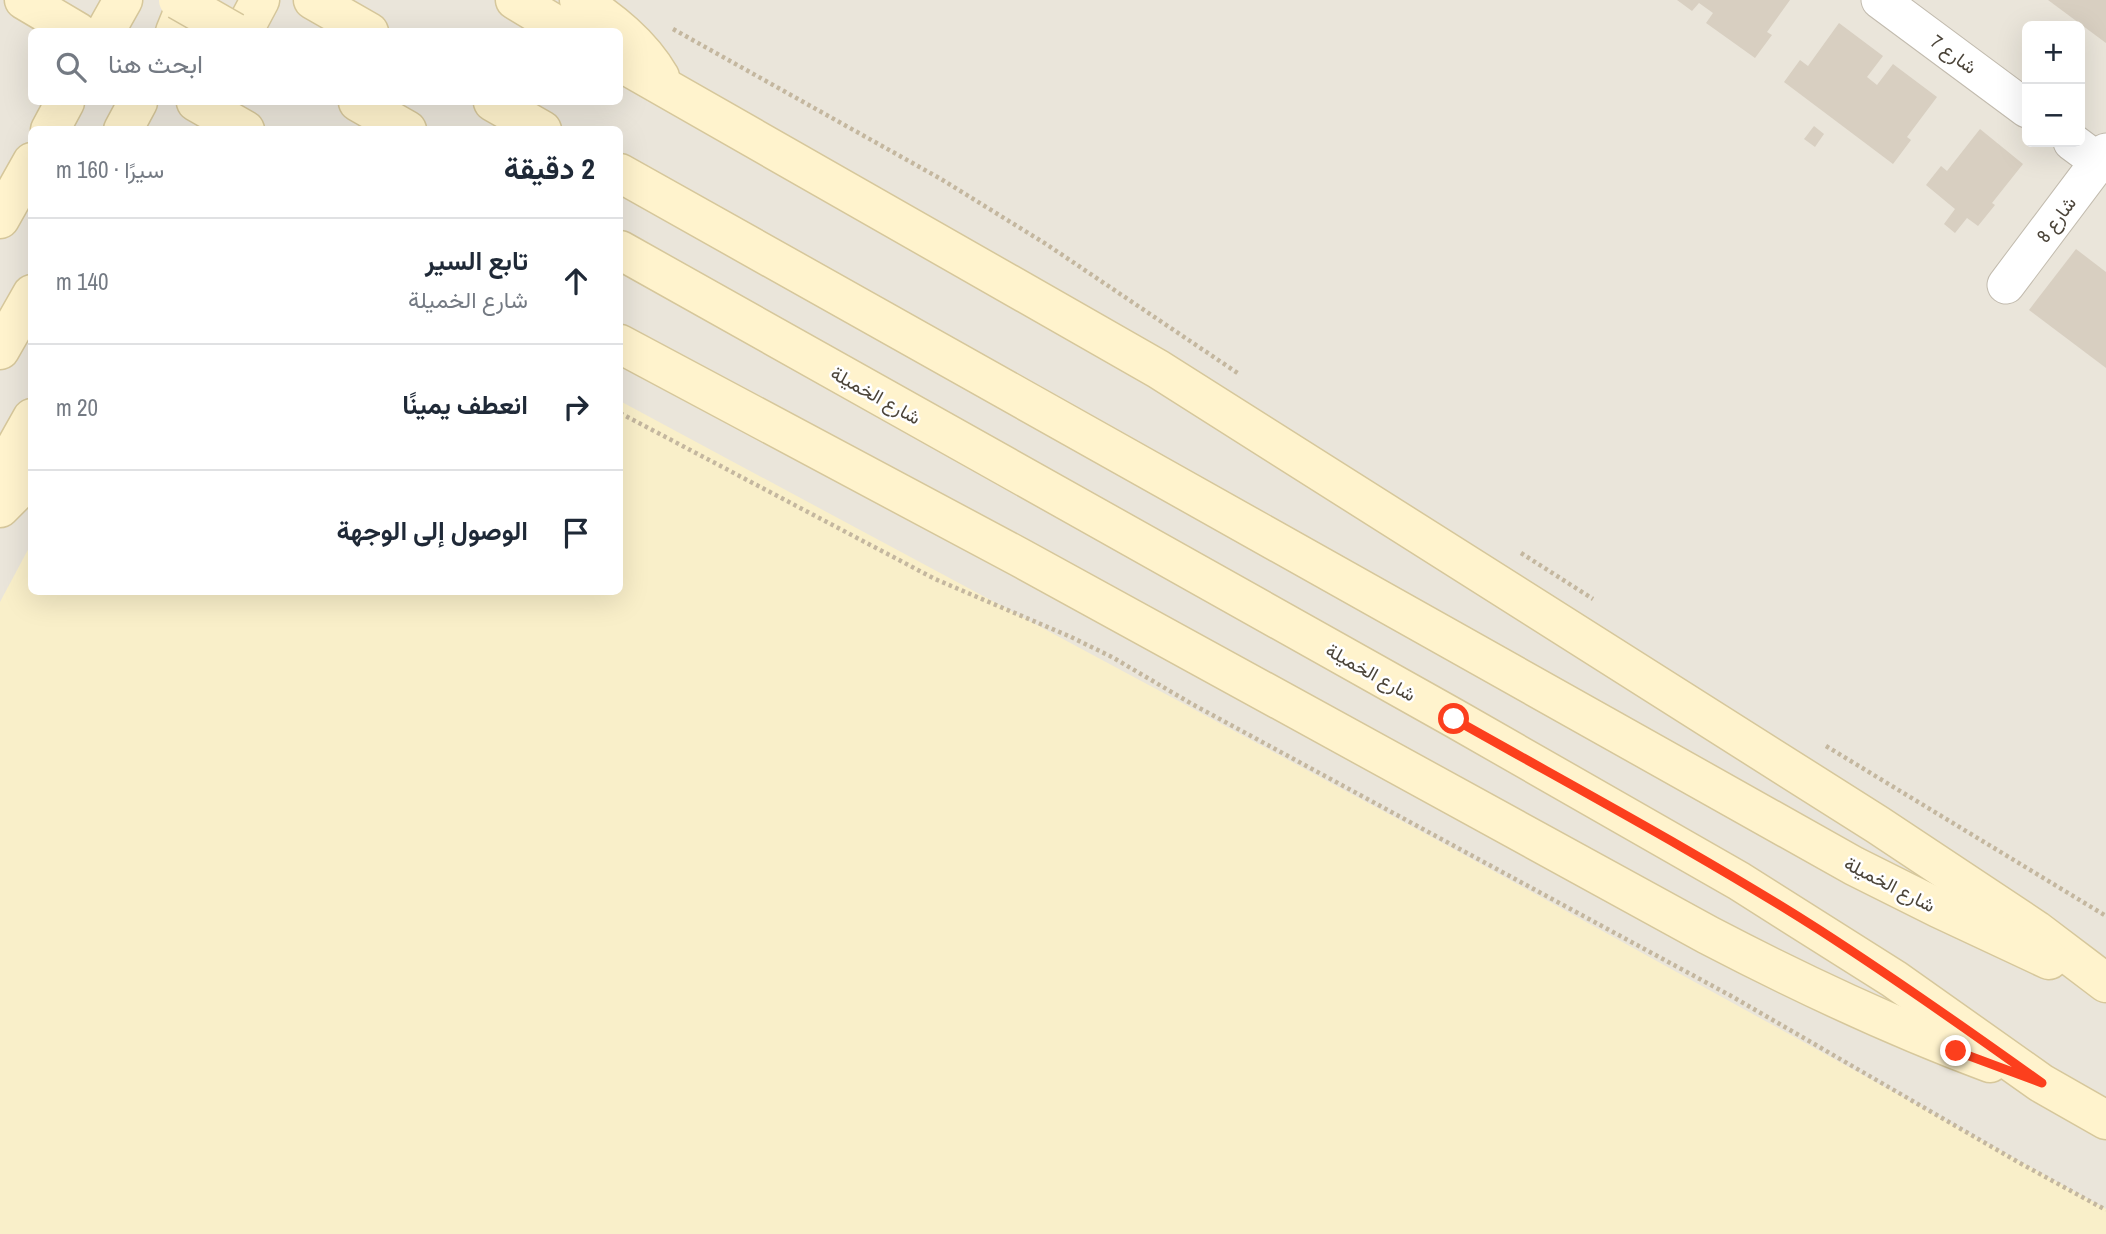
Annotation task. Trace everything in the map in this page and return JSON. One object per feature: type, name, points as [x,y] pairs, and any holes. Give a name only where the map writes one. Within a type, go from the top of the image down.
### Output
[{"type":"main road","points":[[24,0],[71,28]]},
{"type":"main road","points":[[107,28],[123,0]]},
{"type":"main road","points":[[178,0],[227,28]]},
{"type":"main road","points":[[177,28],[188,0]]},
{"type":"main road","points":[[216,28],[221,0]]},
{"type":"main road","points":[[245,28],[260,0]]},
{"type":"main road","points":[[313,0],[362,28]]},
{"type":"main road","points":[[514,0],[561,28]]},
{"type":"main road","points":[[579,0],[618,28]]},
{"type":"main road","points":[[623,33],[657,71],[669,90]]},
{"type":"main road","points":[[623,64],[1158,369],[1878,825],[2036,930],[2106,984]]},
{"type":"main road","points":[[52,126],[63,105]]},
{"type":"main road","points":[[125,126],[136,105]]},
{"type":"main road","points":[[363,105],[400,126]]},
{"type":"main road","points":[[498,105],[535,126]]},
{"type":"main road","points":[[199,108],[237,126]]},
{"type":"main road","points":[[0,219],[28,169]]},
{"type":"main road","name":"شارع الخميلة","points":[[623,175],[1854,866],[2023,950],[2106,984]]},
{"type":"main road","name":"شارع الخميلة","points":[[623,252],[1739,881],[1905,986],[2042,1083],[2106,1120]]},
{"type":"main road","points":[[0,350],[28,300]]},
{"type":"main road","points":[[623,346],[1019,557],[1766,965],[1872,1016],[2042,1083]]},
{"type":"main road","points":[[0,475],[28,425]]},
{"type":"main road","points":[[0,508],[28,480]]},
{"type":"street","name":"شارع 7","points":[[1880,0],[2022,104]]},
{"type":"street","name":"شارع 8","points":[[2006,285],[2092,152]]},
{"type":"path","points":[[623,415],[924,573],[1112,657],[1192,704],[1733,996],[2106,1210]]},
{"type":"shaded area","points":[[0,0],[2106,0],[2106,1234],[0,1234]]},
{"type":"sand","points":[[623,403],[1450,847],[2106,1209],[2106,1234],[0,1234],[0,602],[28,550],[28,595],[623,595]]},
{"type":"building","points":[[1677,0],[1790,0],[1767,32],[1772,35],[1755,58],[1706,23],[1713,13],[1699,3],[1692,11]]},
{"type":"building","points":[[2048,0],[2106,0],[2106,43],[2085,27],[2085,21],[2076,21]]},
{"type":"building","points":[[1839,23],[1883,56],[1867,77],[1877,85],[1893,64],[1937,97],[1907,137],[1911,140],[1893,164],[1784,82],[1800,60],[1808,66]]},
{"type":"building","points":[[1814,126],[1824,134],[1815,147],[1804,139]]},
{"type":"building","points":[[1980,129],[2023,164],[1992,203],[1995,205],[1978,226],[1967,218],[1955,233],[1944,224],[1955,209],[1926,185],[1941,166],[1947,171]]},
{"type":"building","points":[[2076,249],[2106,272],[2106,368],[2029,310]]},
{"type":"route","points":[[1454,719],[1739,881],[1817,929],[1894,979],[2042,1083],[1956,1051]]}]
